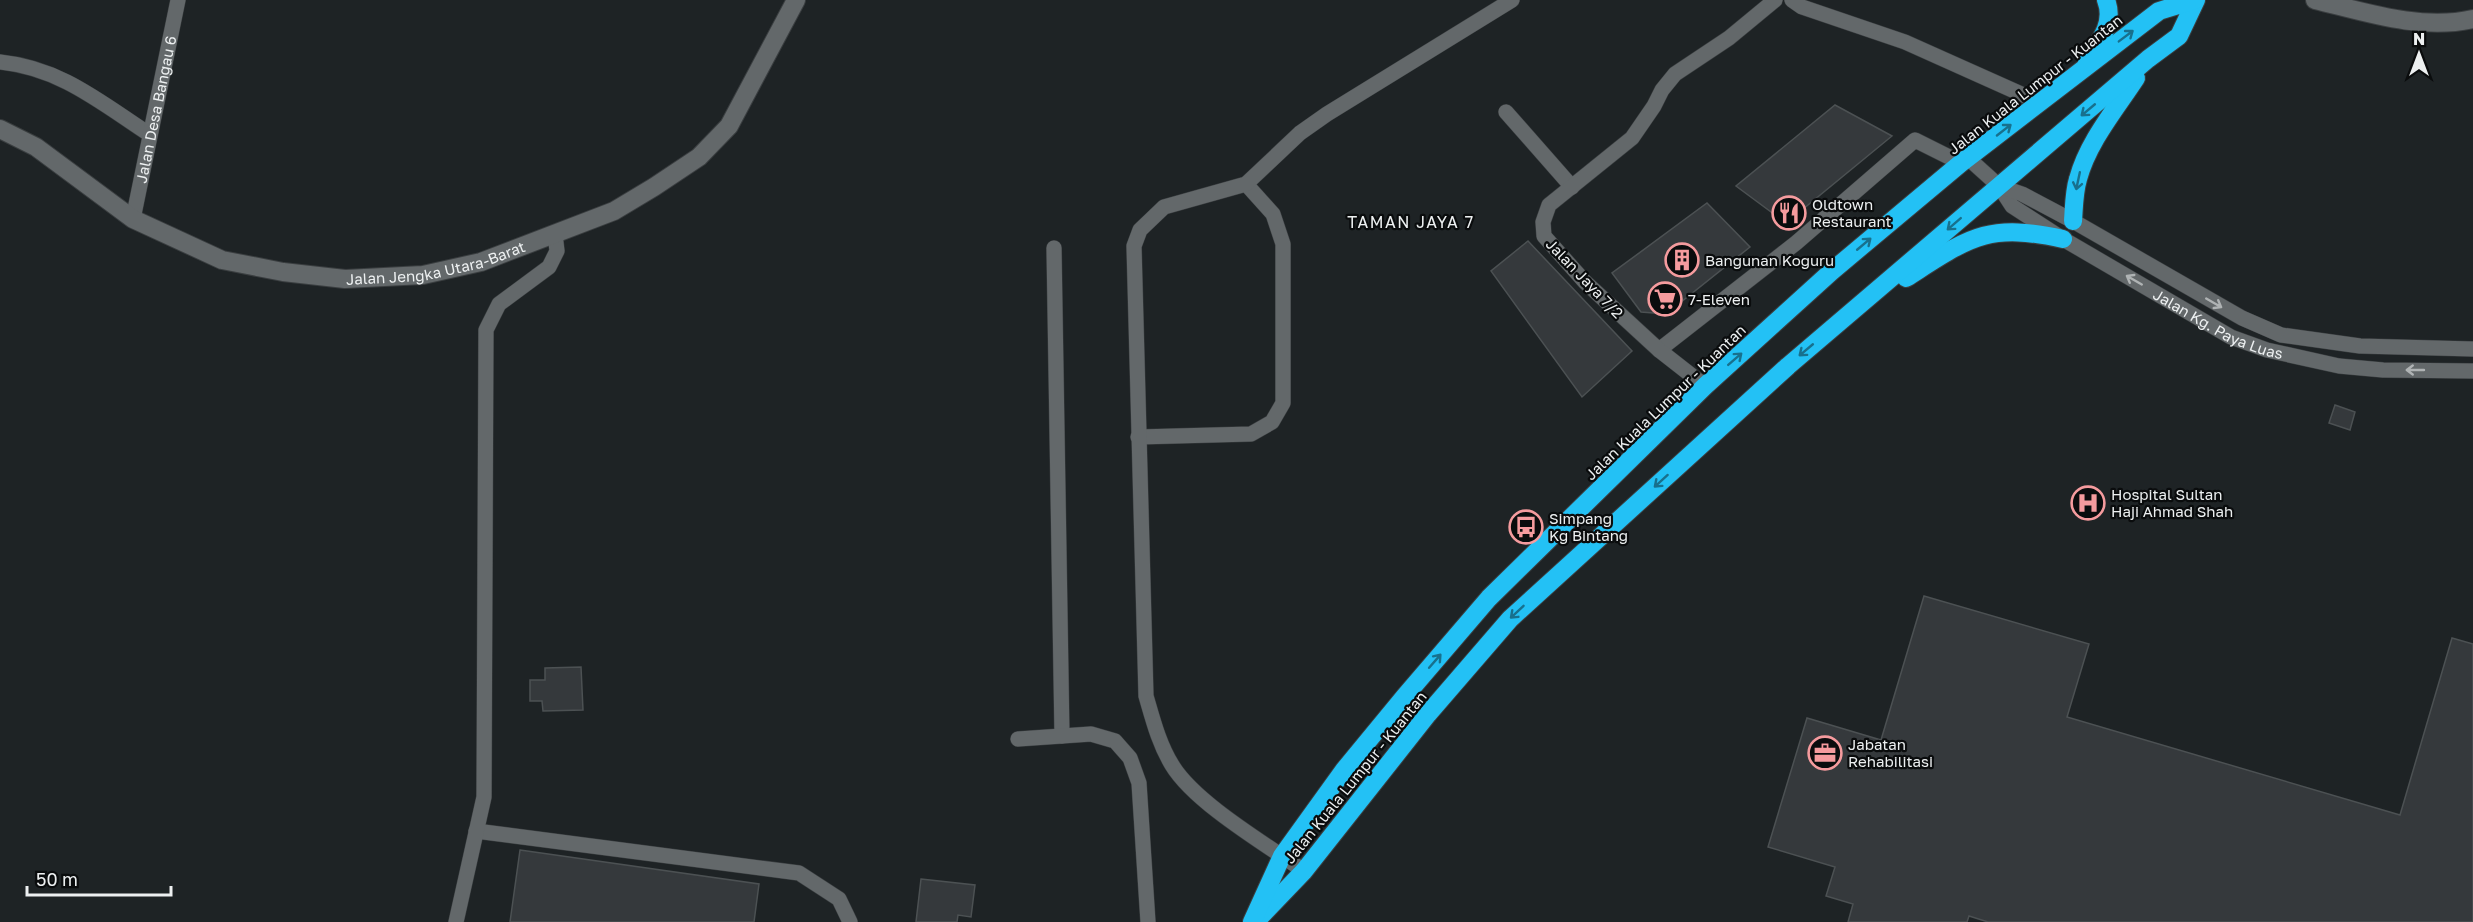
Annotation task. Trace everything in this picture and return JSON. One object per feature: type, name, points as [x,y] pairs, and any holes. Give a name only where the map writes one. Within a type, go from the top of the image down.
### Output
[{"type":"highway","points":[[2080,71],[2107,31],[2110,16],[2106,0]]},
{"type":"highway","name":"Jalan Kuala Lumpur - Kuantan","points":[[1253,922],[1282,856],[1344,770],[1405,696],[1489,598],[1705,386],[1832,271],[1964,160],[2159,11],[2195,0]]},
{"type":"highway","name":"Jalan Kuala Lumpur - Kuantan","points":[[1253,922],[1304,872],[1421,722],[1510,619],[1788,366],[2148,58],[2179,36],[2195,0]]},
{"type":"highway","points":[[2073,221],[2077,182],[2084,161],[2148,58]]},
{"type":"highway","points":[[1851,313],[1958,245],[1980,236],[2006,231],[2032,232],[2062,239]]},
{"type":"street","name":"Jalan Desa Bangau 6","points":[[133,219],[178,0]]},
{"type":"street","name":"Jalan Jengka Utara-Barat","points":[[0,129],[36,147],[133,219],[222,260],[283,272],[345,279],[423,275],[481,262],[614,211],[699,158],[729,126],[796,0]]},
{"type":"street","points":[[1304,872],[1226,817],[1191,788],[1173,767],[1158,739],[1146,696],[1134,246],[1140,230],[1164,207],[1246,184],[1300,133],[1327,114],[1512,0]]},
{"type":"street","name":"Jalan Jaya 7/2","points":[[1705,386],[1659,350],[1585,282],[1544,236],[1543,222],[1549,205],[1632,138],[1662,90],[1676,74],[1729,38],[1775,0]]},
{"type":"street","points":[[1792,0],[1802,7],[1905,42],[2039,102]]},
{"type":"street","points":[[2315,0],[2377,15],[2422,22],[2473,19]]},
{"type":"street","points":[[0,62],[22,64],[61,77],[149,134]]},
{"type":"street","points":[[1506,112],[1572,187]]},
{"type":"street","name":"Jalan Kg. Paya Luas","points":[[1659,350],[1796,243],[1915,140],[1964,160],[1999,186],[2022,194],[2073,221],[2242,318],[2280,335],[2360,346],[2473,349]]},
{"type":"street","points":[[1138,437],[1251,434],[1272,422],[1283,403],[1283,244],[1273,214],[1246,184]]},
{"type":"street","name":"Jalan Kg. Paya Luas","points":[[1999,186],[2012,206],[2062,239],[2231,337],[2267,350],[2339,366],[2383,370],[2473,371]]},
{"type":"street","points":[[456,922],[484,797],[486,330],[499,304],[549,267],[557,250],[555,234]]},
{"type":"street","points":[[1054,248],[1062,736]]},
{"type":"street","points":[[1018,739],[1091,734],[1115,741],[1130,758],[1139,783],[1148,922]]},
{"type":"street","points":[[476,831],[799,873],[839,899],[850,922]]},
{"type":"building","points":[[1835,105],[1892,136],[1786,223],[1736,186]]},
{"type":"building","name":"Bangunan Koguru","points":[[1707,203],[1750,247],[1666,314],[1641,312],[1612,273]]},
{"type":"building","points":[[1528,241],[1632,351],[1582,397],[1491,271]]},
{"type":"building","points":[[2335,405],[2355,412],[2350,430],[2329,423]]},
{"type":"building","points":[[1924,596],[2089,644],[2067,717],[2400,815],[2452,638],[2473,644],[2473,922],[1988,922],[1969,916],[1967,922],[1848,922],[1853,904],[1826,896],[1835,867],[1768,847],[1807,718],[1881,740]]},
{"type":"building","points":[[581,667],[583,710],[543,711],[542,701],[530,701],[530,680],[545,680],[545,668]]},
{"type":"building","points":[[520,850],[759,884],[754,922],[510,922]]},
{"type":"building","points":[[921,879],[975,885],[971,917],[958,915],[957,922],[916,922]]},
{"type":"place","name":"Oldtown Restaurant","points":[[1789,213]]},
{"type":"place","name":"Bangunan Koguru","points":[[1682,260]]},
{"type":"place","name":"7-Eleven","points":[[1665,299]]},
{"type":"place","name":"Hospital Sultan Haji Ahmad Shah","points":[[2088,503]]},
{"type":"place","name":"Simpang Kg Bintang","points":[[1526,527]]},
{"type":"place","name":"Jabatan Rehabilitasi","points":[[1825,753]]},
{"type":"district","name":"TAMAN JAYA 7","points":[[1411,222]]}]
